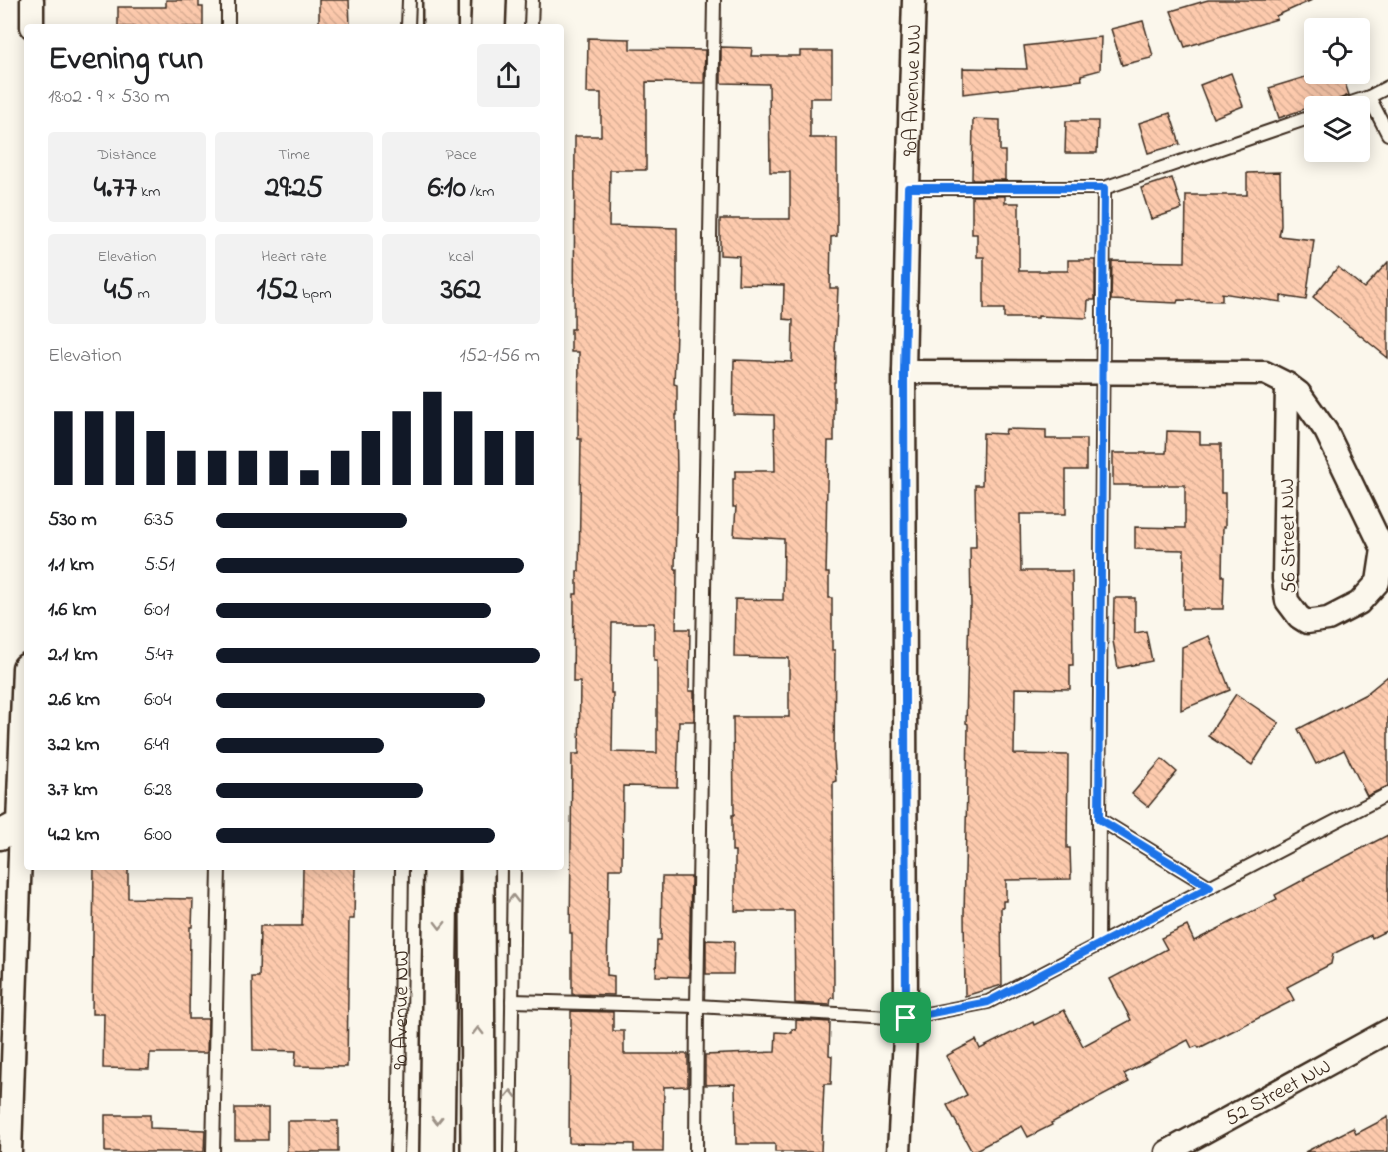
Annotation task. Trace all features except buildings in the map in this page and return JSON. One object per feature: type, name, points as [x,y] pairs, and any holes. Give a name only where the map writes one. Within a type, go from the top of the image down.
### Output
[{"type":"main road","points":[[440,0],[440,24]]},
{"type":"main road","points":[[489,0],[489,24]]},
{"type":"main road","name":"90 Avenue NW","points":[[437,1152],[441,870]]},
{"type":"main road","points":[[477,870],[478,1152]]},
{"type":"street","points":[[32,0],[32,24]]},
{"type":"street","name":"90A Avenue NW","points":[[899,1152],[906,1018],[904,372],[914,0]]},
{"type":"street","name":"56 Street NW","points":[[904,372],[1265,374],[1287,384],[1299,393],[1326,431],[1383,549],[1378,582],[1359,603],[1328,619],[1307,622],[1299,617],[1287,601],[1284,579],[1287,384]]},
{"type":"street","points":[[10,1152],[6,1086],[10,830],[24,697]]},
{"type":"street","name":"52 Street NW","points":[[1167,1152],[1388,1031]]},
{"type":"lane","points":[[228,0],[228,24]]},
{"type":"lane","points":[[408,24],[409,0]]},
{"type":"lane","points":[[531,24],[532,0]]},
{"type":"lane","points":[[696,1152],[714,0]]},
{"type":"lane","points":[[1370,96],[1388,87]]},
{"type":"lane","points":[[1370,99],[1388,134]]},
{"type":"lane","points":[[908,188],[1104,188],[1304,119]]},
{"type":"lane","points":[[1098,945],[1104,188]]},
{"type":"lane","points":[[512,1001],[697,1006],[906,1018],[988,1002],[1388,794]]},
{"type":"lane","points":[[1099,819],[1210,887]]},
{"type":"lane","points":[[213,1152],[219,870]]},
{"type":"lane","name":"90 Avenue NW","points":[[397,1152],[402,870]]},
{"type":"lane","points":[[510,1152],[514,870]]},
{"type":"route","points":[[908,188],[1104,188],[1099,819],[1210,887],[988,1002],[906,1018],[904,372],[908,188]]}]
